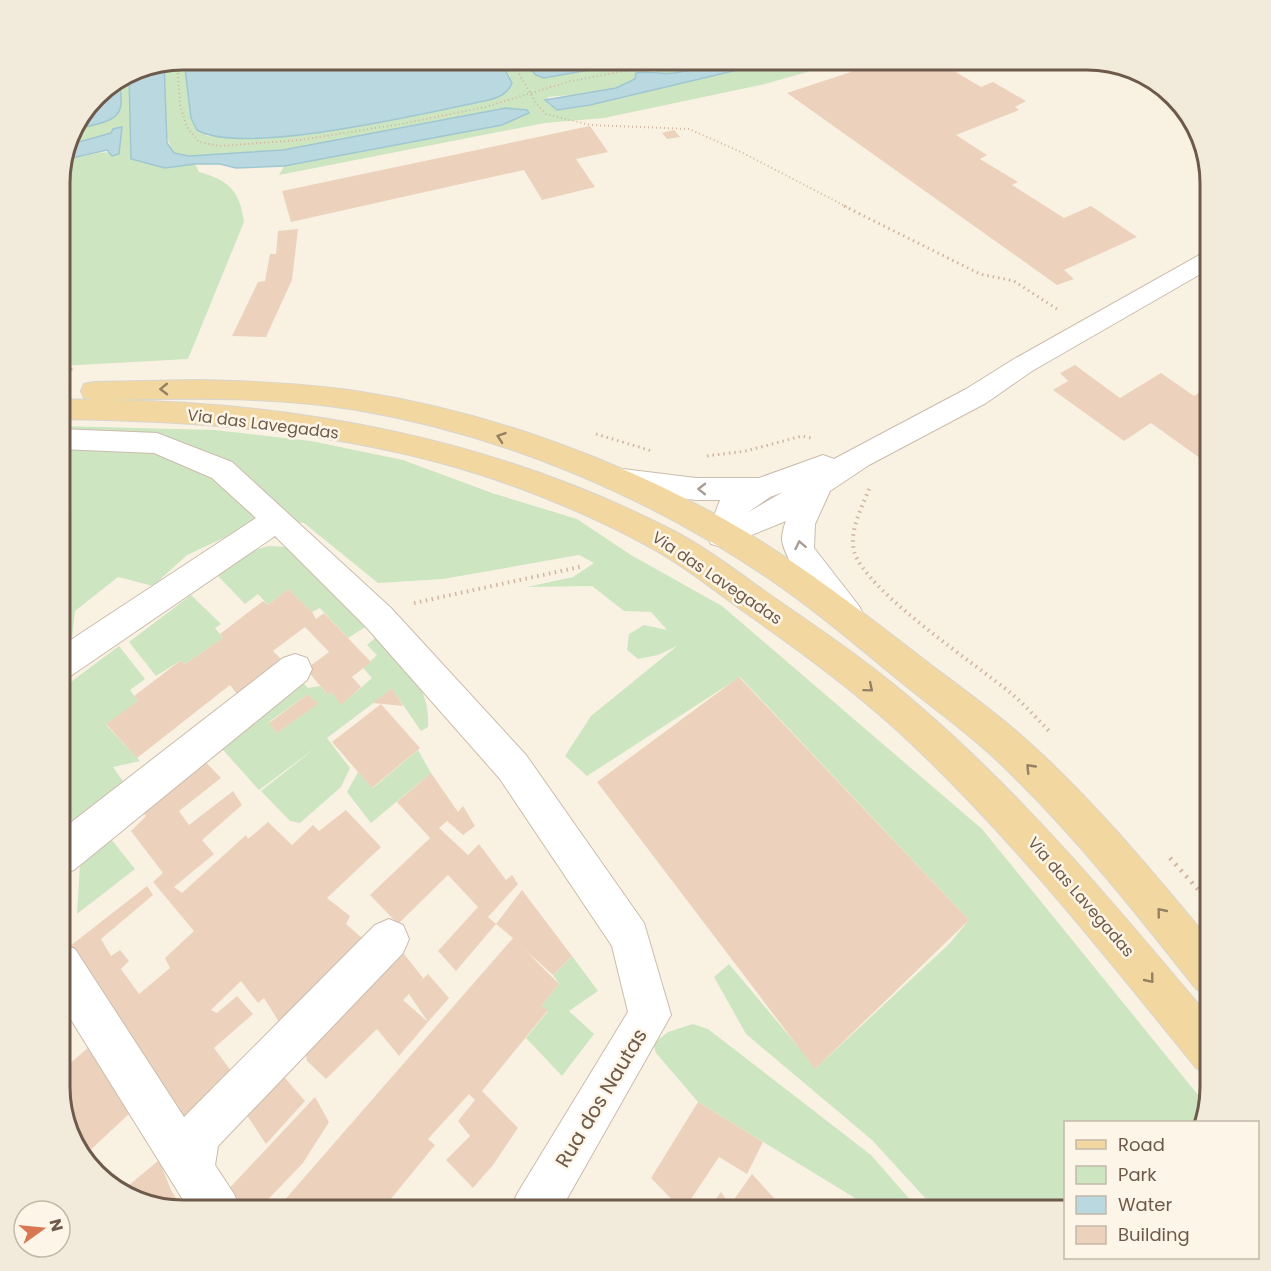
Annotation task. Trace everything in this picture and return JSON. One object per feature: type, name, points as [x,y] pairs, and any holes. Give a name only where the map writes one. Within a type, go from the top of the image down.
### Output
[{"type":"main road","name":"Via das Lavegadas","points":[[71,393],[177,389],[266,392],[358,401],[464,424],[615,479],[722,535],[777,567],[857,627],[1022,759],[1130,874],[1200,960]]},
{"type":"main road","points":[[136,412],[197,404],[250,405],[368,421],[441,439],[529,466],[592,489],[693,537],[707,539],[722,535],[726,552],[738,566],[875,665],[984,761],[1015,800],[1066,880]]},
{"type":"main road","name":"Via das Lavegadas","points":[[71,409],[205,415],[307,427],[429,449],[572,497],[659,537],[825,651],[927,736],[1023,830],[1200,1040]]},
{"type":"street","points":[[722,535],[770,516],[883,443],[976,396],[1200,264]]},
{"type":"street","points":[[71,439],[157,442],[222,470],[277,519],[359,600]]},
{"type":"street","points":[[722,535],[731,508],[760,489],[883,443]]},
{"type":"street","points":[[615,479],[696,489],[760,489]]},
{"type":"street","points":[[819,483],[801,520],[797,541],[802,555],[857,627]]},
{"type":"street","points":[[70,650],[277,519]]},
{"type":"street","name":"Rua dos Nautas","points":[[359,600],[379,618],[513,767],[630,937],[650,1015],[541,1200]]},
{"type":"street","points":[[70,847],[120,805],[295,669]]},
{"type":"street","points":[[191,1169],[198,1135],[389,939]]},
{"type":"street","points":[[70,980],[210,1200]]},
{"type":"path","points":[[178,71],[180,104],[188,133],[200,142],[232,145],[307,139],[473,109],[512,100],[570,81],[624,71]]},
{"type":"path","points":[[516,71],[540,109],[561,119],[590,125],[689,129],[761,162],[936,254],[980,274],[1014,281],[1055,306],[1084,331]]},
{"type":"path","points":[[359,600],[398,605],[461,596],[543,574],[584,566]]},
{"type":"green space","points":[[176,71],[185,71],[191,118],[207,136],[249,139],[293,136],[489,100],[501,96],[510,76],[507,71],[532,71],[544,78],[583,71],[647,71],[636,73],[635,79],[616,88],[548,97],[547,103],[557,110],[590,105],[733,71],[810,71],[765,84],[604,118],[545,123],[279,175],[284,166],[518,108],[283,150],[189,156],[174,153],[166,133],[163,110],[164,73]]},
{"type":"green space","points":[[656,71],[683,71],[674,73],[663,74]]},
{"type":"green space","points":[[129,85],[131,159],[165,168],[195,164],[199,172],[218,179],[231,188],[240,202],[244,222],[188,359],[71,365],[71,176],[74,157],[105,152],[119,154],[121,127],[100,138],[78,143],[87,125],[108,120],[121,108],[120,91]]},
{"type":"green space","points":[[71,426],[215,430],[311,441],[403,460],[492,493],[577,519],[631,555],[722,606],[982,829],[1200,1097],[1196,1121],[1064,1121],[1064,1200],[927,1200],[872,1140],[746,1034],[714,977],[729,964],[816,1068],[949,944],[969,920],[740,677],[587,776],[565,756],[591,716],[677,646],[658,655],[638,659],[627,650],[629,634],[644,625],[667,630],[651,612],[624,611],[592,586],[527,587],[573,577],[594,563],[579,555],[443,579],[378,583],[304,523],[267,518],[187,555],[153,586],[118,577],[75,611],[70,653]]},
{"type":"green space","points":[[269,546],[288,547],[367,626],[348,638],[320,608],[312,612],[288,589],[268,605],[258,594],[245,604],[218,576],[247,552]]},
{"type":"green space","points":[[191,595],[221,624],[215,628],[223,638],[185,664],[180,661],[156,676],[129,642]]},
{"type":"green space","points":[[376,637],[413,677],[425,699],[428,727],[421,731],[392,689],[327,738],[350,768],[341,787],[300,823],[290,821],[261,791],[318,746],[259,790],[215,741],[297,676],[308,688],[320,686],[328,695],[332,692],[342,704],[372,678],[363,668],[377,655],[367,645]],"holes":[[[308,694],[317,704],[277,733],[269,722]]]},
{"type":"green space","points":[[119,646],[145,679],[130,690],[138,701],[106,725],[140,761],[113,767],[129,790],[77,830],[70,817],[70,682]]},
{"type":"green space","points":[[418,750],[431,773],[371,823],[347,792],[358,772],[373,788]]},
{"type":"green space","points":[[103,829],[135,869],[77,914],[81,848]]},
{"type":"green space","points":[[572,956],[598,991],[569,1011],[594,1034],[562,1076],[526,1038],[548,1011],[541,1006],[559,984],[553,975]]},
{"type":"green space","points":[[693,1024],[708,1029],[871,1155],[910,1200],[858,1200],[698,1102],[656,1053],[653,1044],[668,1032]]},
{"type":"water","points":[[185,71],[506,71],[512,83],[506,92],[489,100],[383,122],[294,136],[220,137],[197,130],[191,118]]},
{"type":"water","points":[[532,71],[583,71],[544,78]]},
{"type":"water","points":[[733,71],[590,105],[557,110],[545,100],[616,88],[635,79],[636,73]]},
{"type":"water","points":[[164,73],[167,143],[174,153],[189,156],[283,150],[506,108],[527,110],[529,113],[502,125],[284,166],[236,168],[220,164],[195,164],[165,168],[131,159],[129,85],[154,74]]},
{"type":"water","points":[[120,90],[120,109],[117,114],[107,121],[87,126],[99,109]]},
{"type":"water","points":[[122,127],[119,154],[112,156],[107,150],[73,158],[78,142],[111,133],[113,129]]},
{"type":"building","points":[[854,71],[954,71],[981,87],[993,82],[1026,101],[1015,107],[1019,110],[956,135],[987,155],[980,159],[1018,182],[1012,185],[1064,218],[1091,206],[1137,237],[1064,270],[1074,279],[1057,285],[787,93]]},
{"type":"building","points":[[590,126],[608,152],[576,159],[595,187],[542,200],[524,170],[291,222],[282,191]]},
{"type":"building","points":[[674,130],[680,137],[667,139],[662,133]]},
{"type":"building","points":[[298,229],[292,280],[266,337],[232,336],[258,282],[265,281],[270,254],[276,254],[278,231]]},
{"type":"building","points":[[1075,365],[1120,398],[1161,373],[1194,396],[1200,392],[1200,458],[1151,423],[1124,441],[1053,390],[1068,381],[1060,373]]},
{"type":"building","points":[[288,589],[312,612],[316,619],[324,613],[371,662],[352,677],[361,687],[341,705],[332,692],[328,695],[306,669],[329,652],[305,627],[273,651],[290,668],[240,698],[230,685],[137,758],[106,724],[138,701],[134,696],[180,661],[185,664],[223,638],[220,634],[263,601],[268,605]]},
{"type":"building","points":[[739,677],[969,920],[815,1069],[597,782]]},
{"type":"building","points":[[392,688],[403,706],[373,703]]},
{"type":"building","points":[[308,694],[318,704],[277,733],[269,723]]},
{"type":"building","points":[[381,704],[420,748],[372,788],[332,742]]},
{"type":"building","points":[[198,754],[221,778],[179,811],[189,825],[233,791],[242,805],[202,840],[214,854],[174,887],[182,893],[246,835],[248,839],[268,822],[292,845],[313,825],[319,831],[346,810],[381,847],[327,898],[350,916],[346,924],[370,945],[284,1030],[264,998],[258,1003],[241,981],[211,1010],[217,1013],[237,996],[253,1014],[214,1048],[238,1080],[185,1131],[70,958],[70,946],[147,886],[153,895],[101,939],[111,956],[120,950],[129,961],[121,969],[139,994],[170,968],[165,958],[194,931],[153,882],[163,873],[131,831],[146,816],[136,805]]},
{"type":"building","points":[[431,773],[458,812],[463,806],[475,826],[463,835],[447,821],[439,828],[468,855],[479,844],[506,880],[512,875],[518,884],[488,917],[496,924],[456,971],[438,951],[478,907],[448,875],[398,924],[370,895],[430,838],[397,802]]},
{"type":"building","points":[[522,890],[572,956],[553,975],[524,949],[559,984],[541,1006],[548,1010],[482,1091],[518,1128],[493,1165],[473,1188],[446,1160],[470,1136],[458,1121],[475,1100],[469,1094],[428,1139],[435,1145],[390,1200],[285,1200],[513,938],[496,924]]},
{"type":"building","points":[[401,950],[423,978],[418,983],[428,974],[449,998],[399,1056],[377,1029],[326,1079],[307,1061],[304,1043]],"holes":[[[409,994],[428,1022],[403,1000]]]},
{"type":"building","points":[[90,1046],[130,1113],[90,1150],[74,1117],[71,1102],[70,1063]]},
{"type":"building","points":[[279,1071],[305,1101],[266,1144],[242,1108]]},
{"type":"building","points":[[315,1097],[329,1122],[303,1163],[268,1200],[225,1200],[222,1196]]},
{"type":"building","points":[[698,1102],[763,1142],[747,1174],[719,1157],[690,1200],[672,1200],[651,1178]]},
{"type":"building","points":[[159,1160],[177,1200],[154,1197],[128,1186]]},
{"type":"building","points":[[752,1174],[776,1200],[734,1200]]},
{"type":"building","points":[[721,1192],[727,1200],[715,1200]]}]
